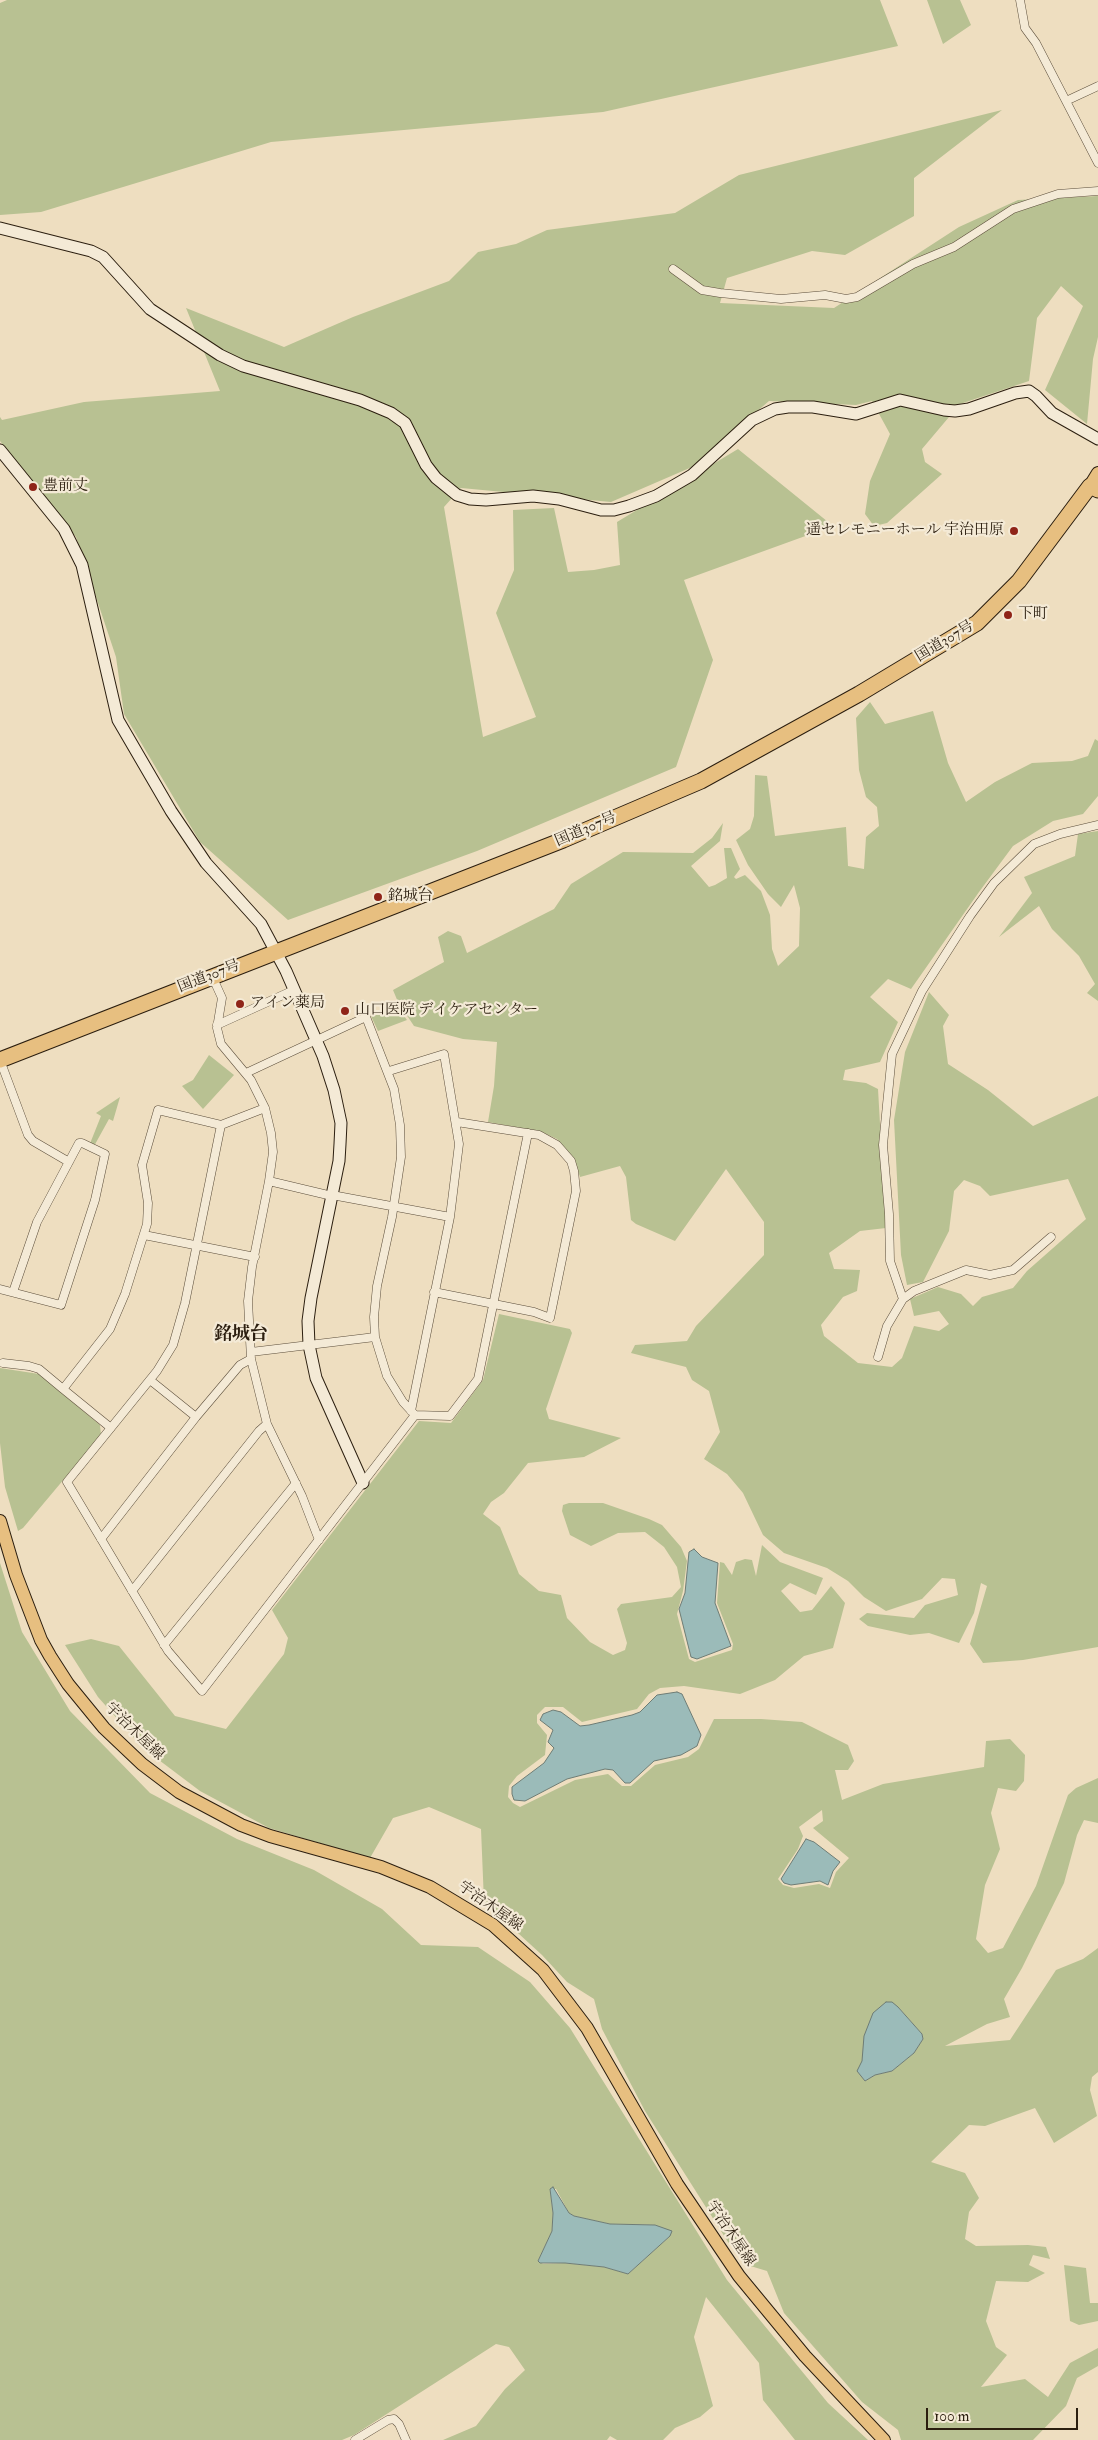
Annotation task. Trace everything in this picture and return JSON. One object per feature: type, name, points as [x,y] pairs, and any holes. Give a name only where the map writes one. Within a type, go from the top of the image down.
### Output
[{"type":"highway","name":"国道307号","points":[[0,1060],[276,950],[563,840],[701,781],[859,694],[977,623],[1019,581],[1095,483]]},
{"type":"main road","name":"宇治木屋線","points":[[0,1521],[16,1575],[41,1640],[50,1656],[68,1684],[104,1728],[142,1764],[179,1792],[241,1825],[270,1836],[381,1867],[437,1890],[493,1925],[543,1970],[587,2028],[672,2177],[739,2276],[805,2356],[884,2440]]},
{"type":"street","points":[[1020,0],[1025,28],[1036,43],[1098,163]]},
{"type":"street","points":[[1066,101],[1098,86]]},
{"type":"street","points":[[672,269],[702,290],[711,292],[781,299],[826,295],[846,299],[857,297],[913,264],[954,248],[1013,209],[1058,194],[1098,191]]},
{"type":"street","points":[[0,228],[92,251],[103,257],[150,309],[220,355],[244,366],[360,400],[391,413],[405,424],[426,465],[436,478],[457,495],[470,499],[486,500],[533,496],[559,499],[601,510],[614,510],[629,506],[656,496],[692,475],[752,420],[774,409],[788,407],[813,407],[856,414],[892,400],[900,400],[955,411],[969,409],[1015,393],[1029,391],[1052,413],[1098,439]]},
{"type":"street","points":[[0,450],[64,529],[82,565],[118,720],[171,811],[206,863],[261,924],[276,950],[332,1081],[340,1123],[339,1161],[311,1298],[308,1320],[309,1345],[316,1378],[363,1483]]},
{"type":"street","points":[[903,1299],[890,1261],[889,1214],[883,1145],[892,1054],[922,991],[970,916],[994,883],[1034,844],[1060,834],[1098,825]]},
{"type":"street","points":[[212,976],[222,998],[217,1025],[221,1044],[246,1073],[265,1108],[270,1122],[273,1152],[248,1302],[251,1355],[267,1424],[296,1483],[319,1540]]},
{"type":"street","points":[[217,1025],[294,990]]},
{"type":"street","points":[[246,1073],[366,1017],[389,1071],[396,1097],[400,1125],[401,1157],[394,1207],[377,1286],[374,1317],[376,1337],[387,1376],[413,1413]]},
{"type":"street","points":[[221,1125],[180,1326],[169,1352],[150,1380],[67,1482],[164,1644],[202,1691],[363,1483],[413,1413],[434,1292],[450,1217],[459,1144],[457,1122],[444,1054],[389,1071]]},
{"type":"street","points":[[0,1060],[28,1135],[33,1141],[70,1162]]},
{"type":"street","points":[[63,1389],[110,1329],[125,1294],[147,1224],[148,1203],[142,1165],[158,1110],[221,1125],[265,1108]]},
{"type":"street","points":[[434,1292],[550,1318],[576,1191],[574,1171],[566,1152],[557,1145],[528,1133],[457,1122]]},
{"type":"street","points":[[413,1413],[450,1416],[478,1379],[528,1133]]},
{"type":"street","points":[[0,1289],[61,1305],[95,1200],[105,1154],[82,1142],[79,1143],[37,1222],[13,1292]]},
{"type":"street","points":[[269,1182],[450,1217]]},
{"type":"street","points":[[144,1235],[255,1257]]},
{"type":"street","points":[[878,1357],[887,1326],[903,1299],[914,1290],[966,1270],[990,1275],[1013,1270],[1051,1237]]},
{"type":"street","points":[[101,1539],[196,1417],[240,1365],[251,1355],[309,1345],[376,1337]]},
{"type":"street","points":[[3,1363],[39,1369],[111,1428]]},
{"type":"street","points":[[150,1380],[196,1417]]},
{"type":"street","points":[[132,1591],[267,1424]]},
{"type":"street","points":[[164,1644],[296,1483]]},
{"type":"street","points":[[356,2440],[388,2420],[394,2419],[399,2424],[406,2440]]},
{"type":"green space","points":[[7,0],[880,0],[898,46],[603,112],[271,142],[41,212],[0,215],[0,3]]},
{"type":"green space","points":[[927,0],[960,0],[971,25],[943,44]]},
{"type":"green space","points":[[1002,110],[914,178],[914,216],[845,255],[812,251],[727,278],[720,303],[834,308],[959,227],[1018,200],[1098,196],[1098,337],[1093,359],[1087,424],[1045,390],[1083,306],[1061,286],[1037,318],[1029,381],[960,404],[922,449],[925,462],[942,474],[887,523],[874,526],[865,514],[870,481],[890,434],[872,401],[856,405],[769,401],[692,467],[611,502],[461,488],[444,507],[483,737],[536,717],[496,613],[514,570],[513,510],[554,508],[568,572],[620,565],[617,522],[738,449],[833,526],[684,580],[713,660],[676,767],[477,851],[288,920],[200,842],[124,714],[116,657],[76,537],[0,441],[0,417],[2,420],[84,402],[220,391],[186,308],[284,347],[353,317],[449,281],[478,252],[516,244],[547,230],[675,213],[739,175]]},
{"type":"green space","points":[[870,702],[885,724],[933,711],[948,763],[966,802],[995,782],[1032,763],[1072,761],[1088,756],[1095,739],[1098,741],[1098,796],[1083,814],[1053,821],[1013,846],[911,989],[888,979],[870,997],[898,1022],[880,1062],[845,1070],[843,1080],[866,1083],[878,1089],[886,1228],[860,1231],[829,1253],[834,1269],[860,1270],[857,1291],[843,1297],[821,1325],[824,1336],[858,1363],[892,1367],[902,1358],[914,1326],[939,1331],[949,1324],[939,1311],[914,1316],[910,1299],[938,1287],[961,1294],[973,1306],[982,1297],[1013,1288],[1027,1271],[1086,1219],[1068,1179],[990,1196],[980,1186],[964,1180],[954,1191],[949,1231],[923,1282],[907,1285],[901,1255],[894,1120],[905,1052],[929,992],[949,1015],[943,1026],[948,1064],[988,1090],[1033,1126],[1098,1096],[1098,1647],[1023,1660],[983,1663],[970,1644],[987,1586],[981,1583],[974,1613],[959,1643],[929,1633],[910,1635],[868,1626],[859,1619],[867,1613],[914,1618],[925,1605],[958,1595],[955,1579],[942,1578],[922,1599],[886,1611],[864,1597],[848,1581],[827,1568],[784,1553],[763,1535],[743,1493],[727,1474],[704,1459],[720,1432],[709,1391],[692,1380],[686,1367],[631,1353],[635,1345],[687,1341],[696,1326],[764,1255],[764,1222],[726,1169],[675,1241],[636,1224],[631,1220],[626,1177],[620,1166],[580,1177],[574,1159],[557,1139],[542,1132],[488,1122],[494,1086],[497,1042],[463,1039],[414,1026],[398,1002],[393,990],[444,962],[438,937],[448,931],[461,936],[467,953],[554,909],[571,884],[623,852],[693,853],[712,838],[723,823],[720,841],[691,866],[709,887],[715,885],[727,878],[724,848],[731,848],[740,869],[734,877],[736,879],[745,875],[761,891],[770,915],[772,949],[778,966],[799,946],[800,908],[794,885],[781,907],[768,894],[748,865],[736,840],[750,829],[754,816],[755,775],[767,776],[775,836],[846,827],[848,866],[864,869],[866,837],[879,826],[877,807],[866,797],[859,770],[856,718]]},
{"type":"green space","points":[[1098,831],[1098,1001],[1087,993],[1095,984],[1079,956],[1052,929],[1039,906],[999,937],[1032,893],[1024,877],[1075,856],[1078,834]]},
{"type":"green space","points":[[389,1010],[401,1012],[407,1020],[378,1031],[370,1014]]},
{"type":"green space","points":[[209,1055],[234,1075],[203,1109],[182,1086],[193,1080]]},
{"type":"green space","points":[[120,1097],[113,1121],[109,1119],[93,1148],[89,1146],[101,1116],[96,1113]]},
{"type":"green space","points":[[499,1314],[570,1329],[572,1333],[546,1409],[549,1419],[621,1438],[584,1457],[528,1463],[504,1493],[491,1502],[483,1514],[500,1527],[519,1574],[539,1591],[561,1595],[567,1618],[590,1642],[613,1655],[625,1650],[627,1643],[617,1609],[621,1604],[672,1597],[681,1587],[677,1567],[664,1547],[645,1532],[618,1533],[591,1546],[570,1535],[562,1511],[563,1505],[569,1503],[603,1503],[649,1519],[662,1525],[681,1547],[687,1561],[683,1591],[677,1614],[689,1659],[695,1662],[732,1650],[733,1644],[717,1603],[720,1562],[724,1563],[732,1575],[736,1562],[745,1559],[752,1560],[756,1576],[762,1545],[780,1562],[823,1578],[816,1595],[790,1583],[781,1591],[800,1612],[812,1610],[831,1586],[845,1603],[833,1648],[804,1656],[775,1680],[740,1694],[684,1686],[660,1688],[649,1694],[637,1709],[582,1722],[563,1707],[545,1707],[537,1715],[537,1723],[547,1735],[545,1755],[517,1776],[509,1786],[508,1797],[513,1803],[520,1807],[575,1780],[608,1774],[622,1786],[631,1786],[655,1765],[688,1757],[699,1749],[714,1719],[761,1719],[802,1722],[848,1745],[854,1761],[848,1770],[835,1770],[842,1800],[883,1784],[984,1767],[986,1741],[1010,1739],[1025,1755],[1024,1781],[1016,1791],[998,1788],[991,1813],[1000,1849],[985,1885],[976,1939],[988,1953],[1003,1948],[1036,1886],[1068,1795],[1076,1788],[1098,1778],[1098,1823],[1084,1820],[1077,1835],[1064,1883],[1022,1968],[1004,1999],[1010,2017],[987,2024],[945,2046],[1010,2040],[1056,1970],[1083,1959],[1098,1948],[1098,2072],[1092,2077],[1090,2090],[1097,2116],[1054,2143],[1035,2108],[985,2126],[969,2125],[931,2162],[965,2173],[979,2198],[969,2212],[965,2239],[976,2246],[1028,2245],[1046,2247],[1050,2259],[1033,2255],[1029,2265],[1045,2273],[1028,2282],[996,2281],[986,2321],[996,2347],[1007,2355],[981,2387],[1025,2379],[1048,2397],[1070,2363],[1098,2348],[1098,2366],[1077,2378],[1066,2406],[1033,2440],[901,2440],[898,2430],[862,2402],[784,2313],[767,2271],[747,2265],[728,2242],[645,2111],[602,2029],[594,1999],[567,1982],[542,1955],[484,1902],[481,1829],[429,1807],[393,1818],[370,1858],[269,1828],[200,1791],[143,1748],[98,1697],[65,1645],[91,1639],[119,1646],[175,1716],[226,1729],[284,1654],[288,1638],[272,1610],[419,1421],[451,1423],[483,1380]],"holes":[[[822,1810],[823,1821],[813,1828],[849,1858],[836,1872],[830,1888],[819,1884],[794,1888],[783,1885],[778,1879],[798,1849],[803,1836],[799,1827]],[[898,2007],[922,2034],[923,2039],[914,2053],[892,2071],[875,2075],[865,2081],[858,2071]]]},
{"type":"green space","points":[[0,1368],[39,1374],[100,1425],[101,1435],[23,1528],[18,1531],[5,1487],[0,1443]]},
{"type":"green space","points":[[0,1563],[22,1632],[70,1711],[150,1793],[237,1839],[314,1870],[382,1909],[421,1945],[478,1947],[530,1982],[570,2028],[727,2280],[828,2403],[868,2440],[795,2440],[763,2400],[759,2363],[706,2297],[694,2337],[713,2406],[700,2417],[675,2428],[663,2440],[617,2440],[610,2436],[607,2440],[443,2440],[476,2426],[505,2389],[525,2370],[509,2347],[496,2344],[354,2435],[342,2440],[0,2440]],"holes":[[[550,2189],[556,2189],[569,2213],[574,2216],[610,2224],[655,2225],[670,2236],[628,2274],[604,2267],[565,2263],[543,2264],[538,2261],[552,2231],[553,2213]]]},
{"type":"green space","points":[[1064,2265],[1086,2268],[1090,2303],[1098,2303],[1098,2321],[1079,2325],[1070,2321]]},
{"type":"water","points":[[694,1549],[702,1557],[718,1563],[715,1603],[731,1646],[697,1659],[691,1657],[679,1609],[685,1593],[689,1552]]},
{"type":"water","points":[[677,1692],[682,1694],[701,1735],[697,1746],[681,1755],[654,1761],[630,1783],[625,1783],[613,1770],[605,1769],[567,1779],[525,1801],[514,1800],[512,1787],[544,1763],[554,1748],[548,1742],[553,1730],[540,1720],[543,1714],[553,1710],[561,1712],[580,1726],[589,1725],[640,1712],[657,1695]]},
{"type":"water","points":[[806,1839],[814,1842],[840,1862],[833,1871],[828,1885],[820,1881],[791,1885],[784,1883],[781,1879]]},
{"type":"water","points":[[886,2002],[892,2002],[898,2007],[922,2034],[923,2039],[914,2053],[892,2071],[875,2075],[865,2081],[857,2071],[862,2061],[864,2036],[873,2013]]},
{"type":"water","points":[[553,2187],[569,2213],[574,2216],[610,2224],[655,2225],[672,2231],[670,2236],[628,2274],[604,2267],[565,2263],[540,2263],[538,2261],[552,2231],[553,2213],[550,2189]]},
{"type":"place","name":"豊前丈","points":[[33,487]]},
{"type":"place","name":"遥セレモニーホール 宇治田原","points":[[1014,531]]},
{"type":"place","name":"下町","points":[[1008,615]]},
{"type":"place","name":"銘城台","points":[[378,897]]},
{"type":"place","name":"アイン薬局","points":[[240,1004]]},
{"type":"place","name":"山口医院 デイケアセンター","points":[[345,1011]]},
{"type":"district","name":"銘城台","points":[[241,1335]]}]
